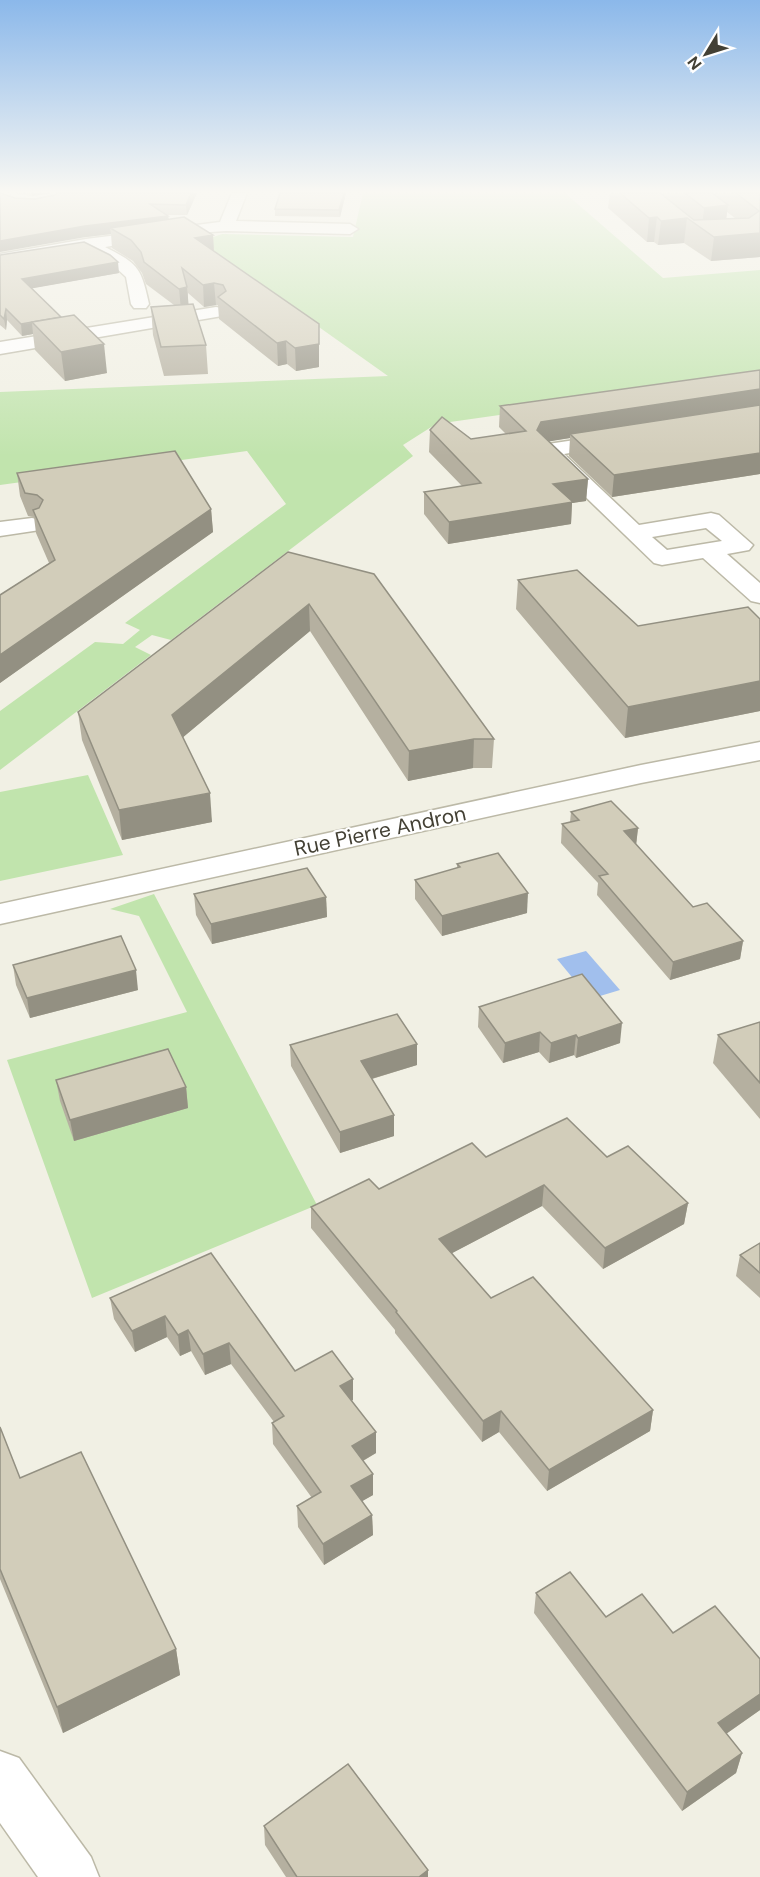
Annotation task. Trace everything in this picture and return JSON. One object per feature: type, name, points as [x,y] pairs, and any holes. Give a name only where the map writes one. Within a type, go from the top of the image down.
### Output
[{"type":"street","points":[[135,281],[140,304]]},
{"type":"street","points":[[0,348],[216,312]]},
{"type":"street","points":[[630,437],[548,450],[634,533],[662,558],[741,545],[711,520],[634,533]]},
{"type":"street","points":[[0,530],[32,525]]},
{"type":"street","points":[[709,551],[760,596]]},
{"type":"street","name":"Rue Pierre Andron","points":[[0,914],[630,777],[760,751]]},
{"type":"street","points":[[0,1777],[71,1877]]},
{"type":"green space","points":[[253,281],[760,281],[760,378],[436,424],[403,445],[413,456],[171,640],[152,635],[135,647],[151,655],[0,770],[0,711],[95,642],[123,644],[140,630],[125,623],[286,504],[247,451],[0,485],[0,392],[388,376]]},
{"type":"green space","points":[[88,775],[123,855],[0,881],[0,792]]},
{"type":"green space","points":[[154,894],[317,1205],[92,1298],[7,1060],[187,1012],[139,916],[110,909]]},
{"type":"water","points":[[586,951],[620,990],[590,999],[557,959]]},
{"type":"building","points":[[0,281],[24,281],[61,317],[21,324],[6,309],[4,319],[0,315]]},
{"type":"building","points":[[168,281],[185,281],[187,287],[179,289]]},
{"type":"building","points":[[198,281],[256,281],[319,324],[319,344],[295,348],[286,341],[277,343],[218,297],[226,291],[223,285],[214,283],[203,285]]},
{"type":"building","points":[[193,304],[206,345],[161,347],[151,307]]},
{"type":"building","points":[[74,315],[104,344],[61,352],[32,322]]},
{"type":"building","points":[[760,370],[760,389],[541,422],[537,430],[588,479],[553,484],[573,502],[449,522],[424,492],[481,483],[430,430],[442,417],[471,439],[526,431],[500,406]]},
{"type":"building","points":[[760,405],[760,453],[614,475],[570,434]]},
{"type":"building","points":[[175,451],[211,509],[0,655],[0,595],[55,560],[33,510],[39,508],[43,500],[37,495],[25,493],[17,473]]},
{"type":"building","points":[[288,552],[374,574],[494,739],[474,739],[409,751],[309,604],[172,715],[210,793],[119,810],[78,712]]},
{"type":"building","points":[[577,570],[638,626],[748,607],[760,619],[760,681],[628,707],[518,580]]},
{"type":"building","points":[[611,801],[638,828],[624,831],[693,907],[707,903],[743,941],[673,962],[599,876],[608,874],[562,824],[579,820],[571,812]]},
{"type":"building","points":[[498,853],[528,893],[442,916],[415,880],[460,867],[457,864]]},
{"type":"building","points":[[307,868],[326,897],[211,924],[194,894]]},
{"type":"building","points":[[121,936],[136,970],[27,998],[13,965]]},
{"type":"building","points":[[582,974],[622,1023],[578,1038],[576,1035],[551,1043],[540,1032],[505,1043],[479,1007]]},
{"type":"building","points":[[397,1014],[417,1044],[361,1061],[394,1115],[340,1132],[290,1045]]},
{"type":"building","points":[[760,1022],[760,1083],[718,1035]]},
{"type":"building","points":[[168,1049],[186,1087],[70,1120],[56,1080]]},
{"type":"building","points":[[567,1118],[607,1157],[628,1146],[688,1203],[605,1248],[544,1185],[439,1239],[491,1298],[533,1277],[653,1410],[549,1470],[501,1411],[483,1421],[397,1311],[311,1207],[369,1179],[379,1189],[472,1143],[486,1157]]},
{"type":"building","points":[[760,1243],[760,1273],[740,1255]]},
{"type":"building","points":[[211,1253],[295,1371],[332,1351],[353,1379],[340,1386],[376,1432],[352,1446],[373,1474],[351,1486],[372,1515],[323,1544],[297,1506],[321,1492],[272,1423],[284,1416],[229,1343],[203,1354],[188,1330],[178,1335],[165,1316],[132,1331],[110,1298]]},
{"type":"building","points":[[0,1427],[20,1478],[81,1452],[176,1649],[57,1707],[0,1569]]},
{"type":"building","points":[[570,1572],[606,1617],[642,1594],[673,1633],[715,1606],[760,1659],[760,1694],[718,1723],[742,1753],[687,1792],[536,1593]]},
{"type":"building","points":[[348,1764],[428,1870],[419,1877],[297,1877],[264,1826]]}]
